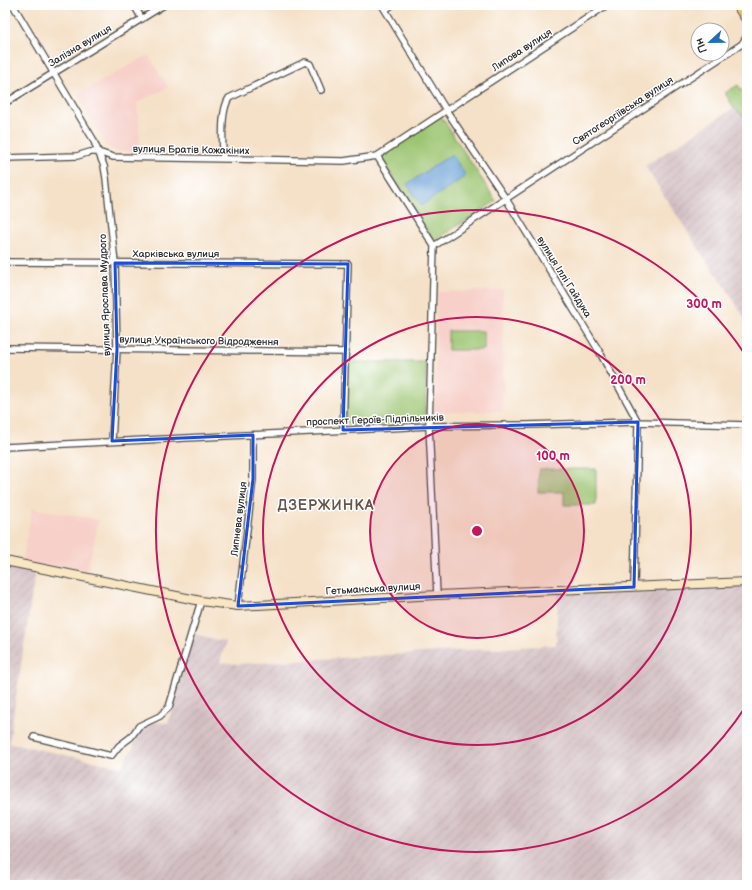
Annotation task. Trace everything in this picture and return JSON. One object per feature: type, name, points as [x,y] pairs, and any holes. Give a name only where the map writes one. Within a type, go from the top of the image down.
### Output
[{"type":"main road","points":[[738,5],[745,17]]},
{"type":"street","name":"вулиця Ярослава Мудрого","points":[[13,5],[92,139],[104,166],[115,263],[117,349],[112,441]]},
{"type":"street","points":[[134,5],[142,19]]},
{"type":"street","name":"Залізна вулиця","points":[[5,103],[164,5]]},
{"type":"street","points":[[383,7],[392,5]]},
{"type":"street","name":"Липова вулиця","points":[[377,156],[607,5]]},
{"type":"street","name":"вулиця Іллі Гайдука","points":[[383,7],[446,110],[506,199],[605,361],[638,422],[634,587]]},
{"type":"street","name":"Святогеоргіївська вулиця","points":[[434,246],[742,44],[747,36]]},
{"type":"street","points":[[223,159],[224,113],[225,104],[229,98],[305,62],[310,64],[321,90]]},
{"type":"street","name":"вулиця Братів Кожакіних","points":[[5,158],[77,156],[90,152],[98,152],[113,158],[344,161],[377,156]]},
{"type":"street","points":[[377,156],[434,246],[429,426],[437,595]]},
{"type":"street","name":"Харківська вулиця","points":[[5,262],[348,264],[346,352]]},
{"type":"street","name":"вулиця Українського Відродження","points":[[5,348],[346,352]]},
{"type":"street","points":[[343,430],[346,352]]},
{"type":"street","name":"проспект Героїв-Підпільників","points":[[5,447],[429,426],[638,422],[747,424]]},
{"type":"street","name":"Липнева вулиця","points":[[238,606],[253,479],[253,434]]},
{"type":"street","name":"Гетьманська вулиця","points":[[5,561],[201,601],[238,606],[437,595],[747,582]]},
{"type":"street","points":[[34,737],[111,756],[139,726],[160,716],[169,707],[201,601]]},
{"type":"highlighted area","points":[[115,263],[348,264],[343,430],[638,422],[634,587],[238,606],[253,479],[253,435],[112,441],[117,349]]},
{"type":"shaded area","points":[[148,55],[168,87],[137,103],[141,151],[116,151],[107,147],[77,95]]},
{"type":"shaded area","points":[[734,108],[747,119],[747,320],[718,275],[713,271],[645,166]]},
{"type":"shaded area","points":[[503,290],[503,411],[434,412],[437,292]]},
{"type":"shaded area","points":[[32,508],[99,520],[86,577],[22,565]]},
{"type":"shaded area","points":[[5,561],[36,567],[9,743],[121,767],[134,746],[135,738],[140,729],[151,722],[168,723],[194,634],[226,642],[220,662],[237,664],[556,645],[558,590],[747,582],[747,885],[5,885]]},
{"type":"green space","points":[[738,85],[745,95],[747,93],[747,119],[734,108],[725,93]]},
{"type":"green space","points":[[441,116],[496,201],[434,241],[379,156]]},
{"type":"green space","points":[[448,331],[484,331],[484,350],[448,350]]},
{"type":"green space","points":[[348,362],[426,362],[425,422],[352,427],[348,424],[346,420]]},
{"type":"green space","points":[[539,469],[596,469],[596,505],[564,505],[564,492],[538,492]]},
{"type":"water","points":[[452,154],[466,176],[421,206],[407,184]]},
{"type":"district","name":"ДЗЕРЖИНКА","points":[[326,505]]}]
